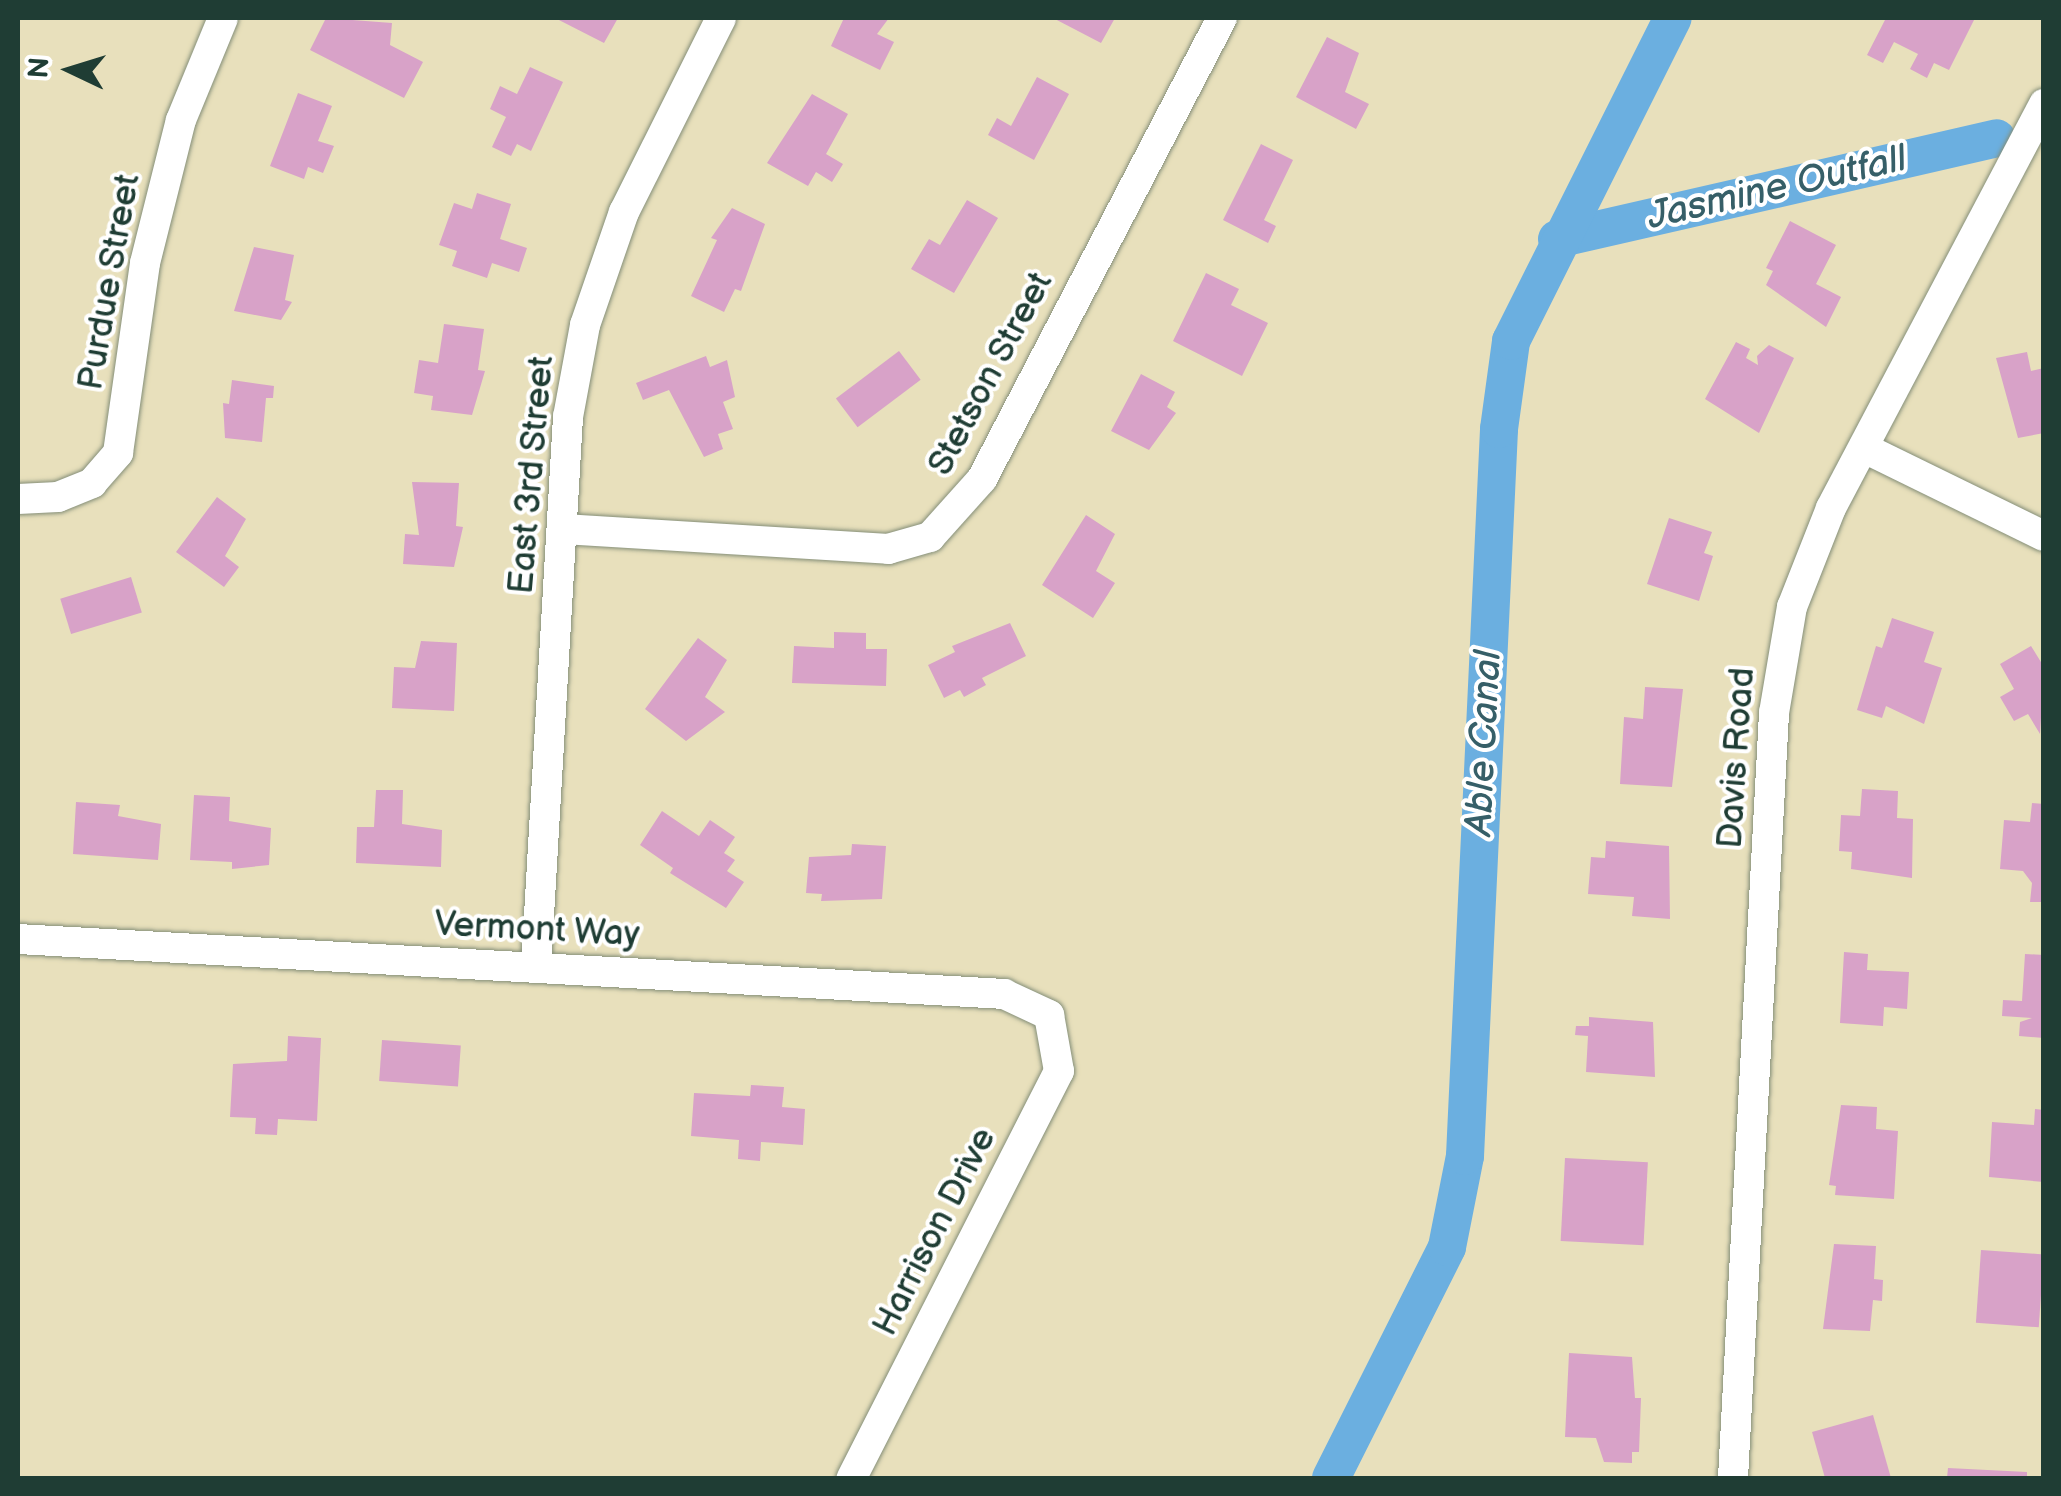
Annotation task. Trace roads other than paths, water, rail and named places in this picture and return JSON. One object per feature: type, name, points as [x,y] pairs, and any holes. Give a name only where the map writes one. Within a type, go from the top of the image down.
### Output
[{"type":"street","name":"Purdue Street","points":[[18,499],[58,498],[92,483],[118,453],[145,263],[181,120],[223,18]]},
{"type":"street","name":"East 3rd Street","points":[[536,967],[568,418],[590,308],[624,212],[721,18]]},
{"type":"street","name":"Stetson Street","points":[[562,529],[888,549],[930,537],[982,478],[1222,18]]},
{"type":"street","name":"Davis Road","points":[[1733,1478],[1774,713],[1806,563],[2044,104]]},
{"type":"street","points":[[1864,448],[2044,536]]},
{"type":"street","name":"Vermont Way","points":[[18,939],[1004,994],[1049,1015]]},
{"type":"street","name":"Harrison Drive","points":[[852,1478],[1058,1071],[1049,1015]]},
{"type":"waterway","name":"Able Canal","points":[[1331,1478],[1447,1247],[1465,1156],[1499,429],[1511,341],[1673,18]]},
{"type":"waterway","name":"Jasmine Outfall","points":[[1557,239],[1997,138]]}]
